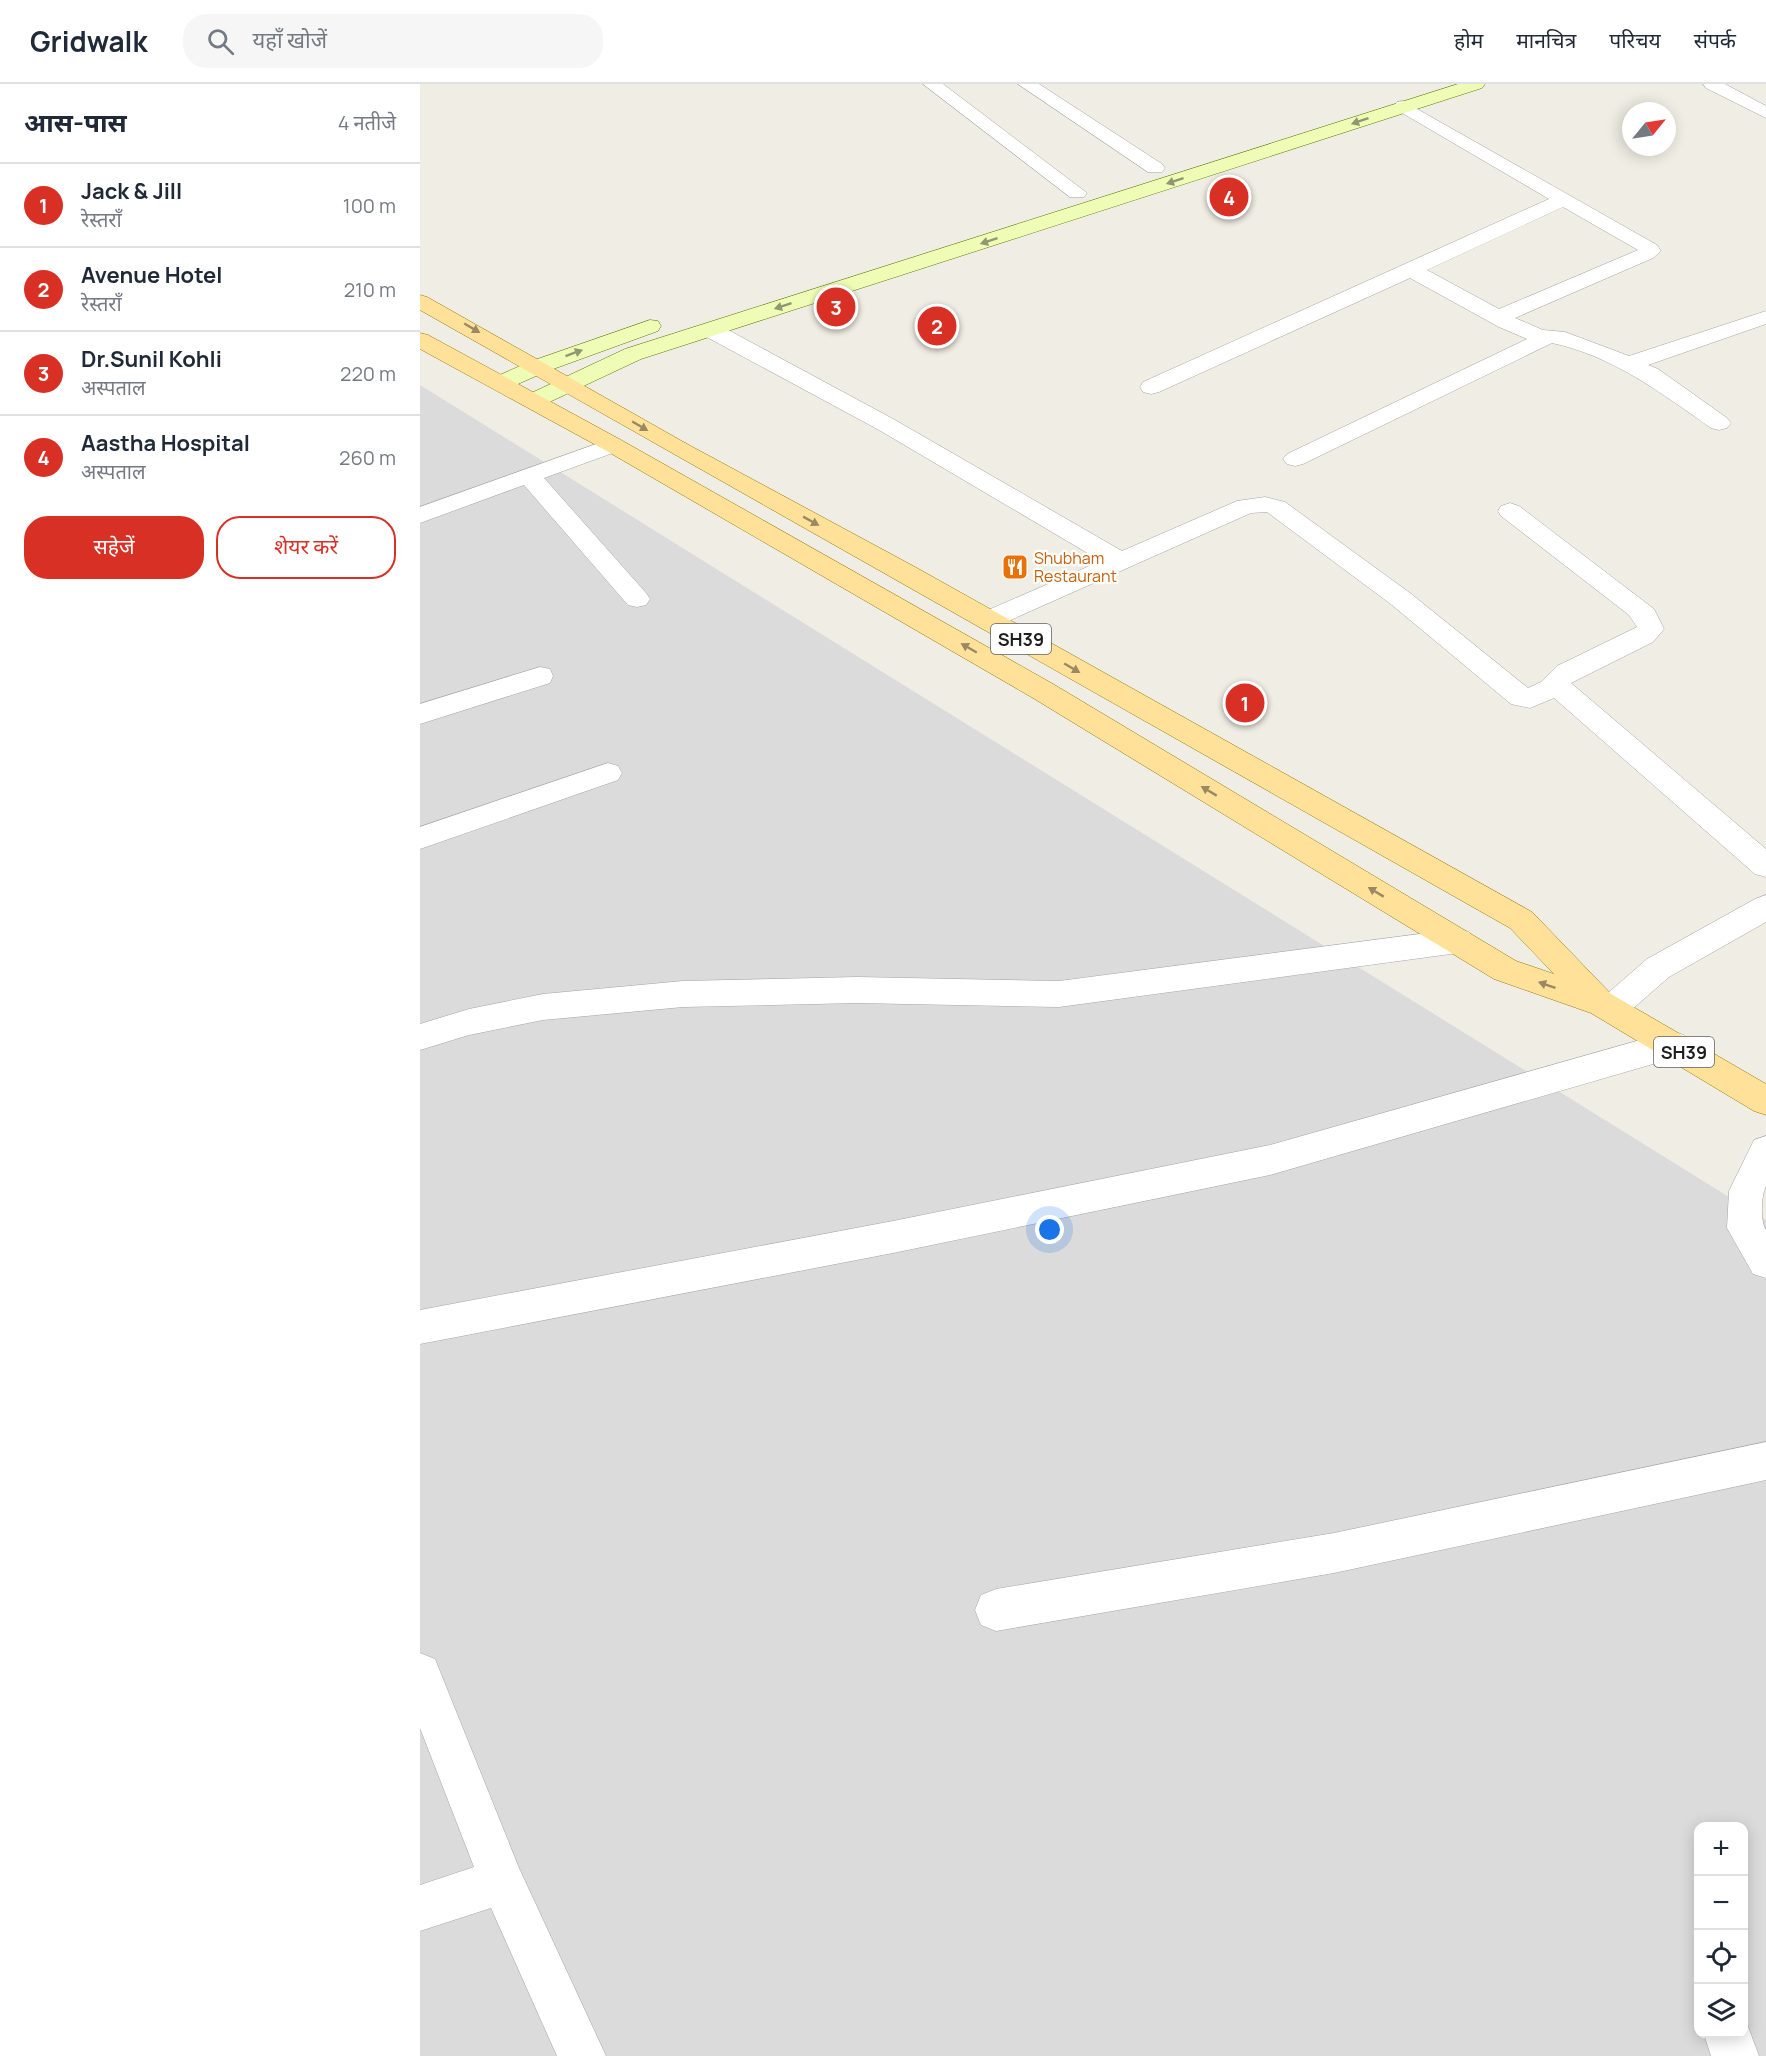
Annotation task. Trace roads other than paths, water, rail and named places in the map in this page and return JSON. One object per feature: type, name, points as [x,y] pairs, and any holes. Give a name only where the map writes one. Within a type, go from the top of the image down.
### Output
[{"type":"main road","name":"SH39","points":[[420,301],[1521,920],[1606,1006]]},
{"type":"main road","name":"SH39","points":[[420,340],[613,444],[796,552],[1043,691],[1505,970],[1606,1006],[1766,1101]]},
{"type":"street","points":[[932,84],[1077,193]]},
{"type":"street","points":[[1028,84],[1155,168]]},
{"type":"street","points":[[864,260],[1425,84]]},
{"type":"street","points":[[533,401],[633,354],[1476,84]]},
{"type":"street","points":[[1712,84],[1766,113]]},
{"type":"street","points":[[1403,106],[1645,245],[1651,251],[1498,317]]},
{"type":"street","points":[[1150,387],[1278,332],[1565,199]]},
{"type":"street","points":[[1410,269],[1498,317],[1539,336],[1606,354],[1650,374],[1719,423]]},
{"type":"street","points":[[1628,364],[1766,317]]},
{"type":"street","points":[[501,383],[617,337],[673,319]]},
{"type":"street","points":[[711,330],[886,425],[1118,560]]},
{"type":"street","points":[[1295,459],[1548,337]]},
{"type":"street","points":[[420,514],[613,444]]},
{"type":"street","points":[[528,475],[637,599]]},
{"type":"street","points":[[988,620],[1118,560],[1246,506],[1265,504],[1276,507],[1401,599],[1521,697],[1530,699],[1553,687],[1561,689],[1766,866]]},
{"type":"street","points":[[1509,512],[1638,609],[1645,615],[1651,629],[1644,636],[1566,672],[1554,682],[1553,687]]},
{"type":"street","points":[[420,714],[540,676]]},
{"type":"street","points":[[420,838],[608,773]]},
{"type":"street","points":[[1606,1006],[1658,968],[1766,907]]},
{"type":"street","points":[[420,1037],[469,1022],[543,1007],[672,995],[857,990],[1059,994],[1458,941]]},
{"type":"street","points":[[420,1327],[893,1237],[1270,1160],[1672,1045]]},
{"type":"street","points":[[1766,1151],[1746,1191],[1744,1228],[1766,1262]]},
{"type":"street","points":[[996,1610],[1334,1553],[1766,1461]]},
{"type":"street","points":[[420,1674],[502,1881],[582,2056]]},
{"type":"street","points":[[420,1908],[502,1881]]},
{"type":"street","points":[[1729,2038],[1735,2056]]},
{"type":"place","name":"Aastha Hospital","points":[[1229,197]]},
{"type":"place","name":"Dr.Sunil Kohli","points":[[836,307]]},
{"type":"place","name":"Avenue Hotel","points":[[937,326]]},
{"type":"place","name":"Shubham Restaurant","points":[[1015,567]]},
{"type":"place","name":"Jack & Jill","points":[[1245,703]]}]
